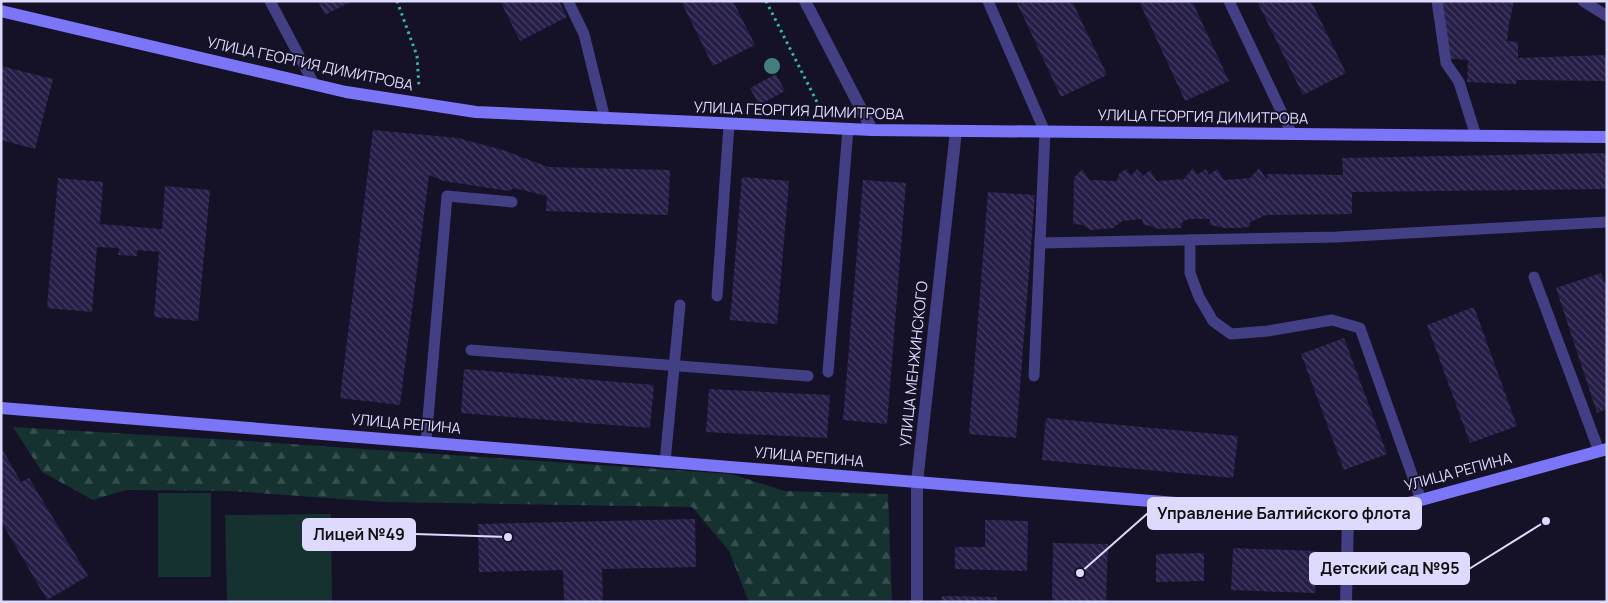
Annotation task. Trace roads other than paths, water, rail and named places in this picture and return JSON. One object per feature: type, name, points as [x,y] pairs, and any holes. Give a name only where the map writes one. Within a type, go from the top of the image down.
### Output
[{"type":"street","points":[[805,1],[872,130]]},
{"type":"street","name":"УЛИЦА ГЕОРГИЯ ДИМИТРОВА","points":[[1,11],[346,92],[476,112],[872,130],[1607,137]]},
{"type":"street","name":"УЛИЦА МЕНЖИНСКОГО","points":[[917,602],[917,482],[956,131]]},
{"type":"street","name":"УЛИЦА РЕПИНА","points":[[1,408],[1348,517],[1421,500],[1603,450]]},
{"type":"street","points":[[1346,602],[1348,517]]},
{"type":"lane","points":[[270,1],[314,84]]},
{"type":"lane","points":[[568,1],[584,34],[605,119]]},
{"type":"lane","points":[[988,1],[1045,132],[1034,376]]},
{"type":"lane","points":[[1229,1],[1292,134]]},
{"type":"lane","points":[[1437,1],[1446,63],[1459,82],[1476,136]]},
{"type":"lane","points":[[1583,1],[1607,16]]},
{"type":"lane","points":[[717,296],[729,125]]},
{"type":"lane","points":[[828,372],[848,129]]},
{"type":"lane","points":[[426,442],[447,196],[512,202]]},
{"type":"lane","points":[[1040,243],[1337,237],[1607,222]]},
{"type":"lane","points":[[1190,240],[1190,273],[1199,297],[1212,321],[1231,334],[1268,331],[1332,320],[1360,328],[1421,500]]},
{"type":"lane","points":[[1534,277],[1603,450]]},
{"type":"lane","points":[[665,462],[680,305]]},
{"type":"lane","points":[[472,350],[808,376]]},
{"type":"place","name":"Детский сад №95","points":[[1546,521]]},
{"type":"place","name":"Лицей №49","points":[[508,537]]},
{"type":"place","name":"Управление Балтийского флота","points":[[1080,573]]}]
